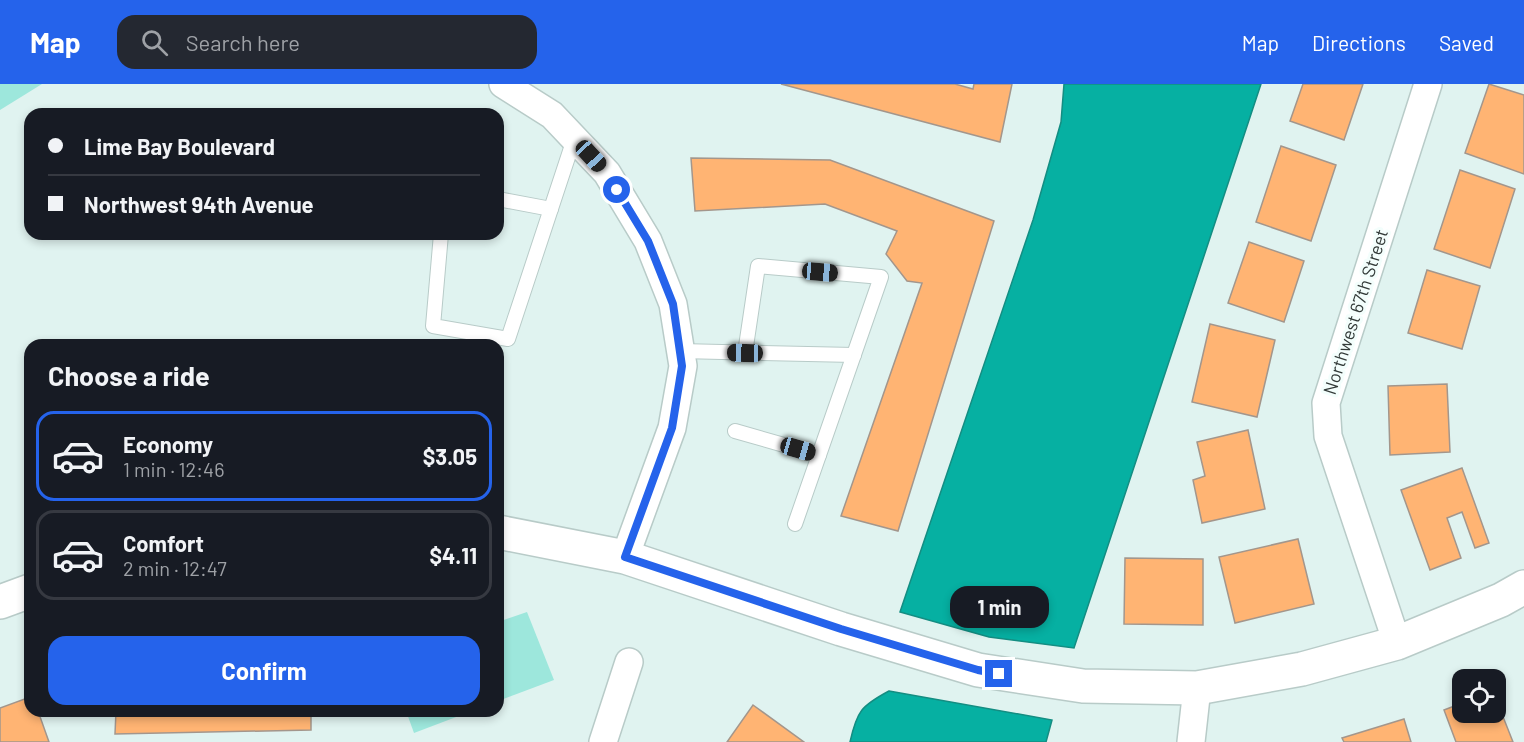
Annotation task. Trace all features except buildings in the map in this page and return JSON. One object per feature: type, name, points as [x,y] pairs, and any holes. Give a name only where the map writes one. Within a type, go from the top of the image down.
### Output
[{"type":"street","points":[[503,84],[552,115],[607,173],[648,241],[673,304],[682,366],[672,428],[625,557]]},
{"type":"street","name":"Northwest 67th Street","points":[[1397,643],[1328,436],[1326,403],[1428,84]]},
{"type":"street","points":[[504,533],[625,557],[841,629],[978,670],[1083,686],[1197,688],[1302,669],[1397,643],[1501,600],[1524,587]]},
{"type":"street","points":[[0,602],[24,593]]},
{"type":"street","points":[[603,742],[629,662]]},
{"type":"street","points":[[1191,742],[1197,688]]},
{"type":"lane","points":[[440,240],[433,326],[508,339],[574,139]]},
{"type":"lane","points":[[504,200],[551,209]]},
{"type":"lane","points":[[745,353],[758,266],[881,277],[795,524]]},
{"type":"lane","points":[[680,351],[854,355]]},
{"type":"lane","points":[[735,431],[819,455]]},
{"type":"shaded area","points":[[0,84],[42,84],[0,110]]},
{"type":"shaded area","points":[[1064,84],[1261,84],[1074,648],[989,637],[900,612],[1033,220],[1061,122]]},
{"type":"shaded area","points":[[527,612],[554,680],[504,699],[504,620]]},
{"type":"shaded area","points":[[889,691],[1052,720],[1046,742],[850,742],[855,723],[862,710]]},
{"type":"shaded area","points":[[408,717],[456,717],[414,733]]},
{"type":"route","points":[[617,190],[648,241],[673,304],[682,366],[672,428],[625,557],[841,629],[978,670],[999,674]]}]
